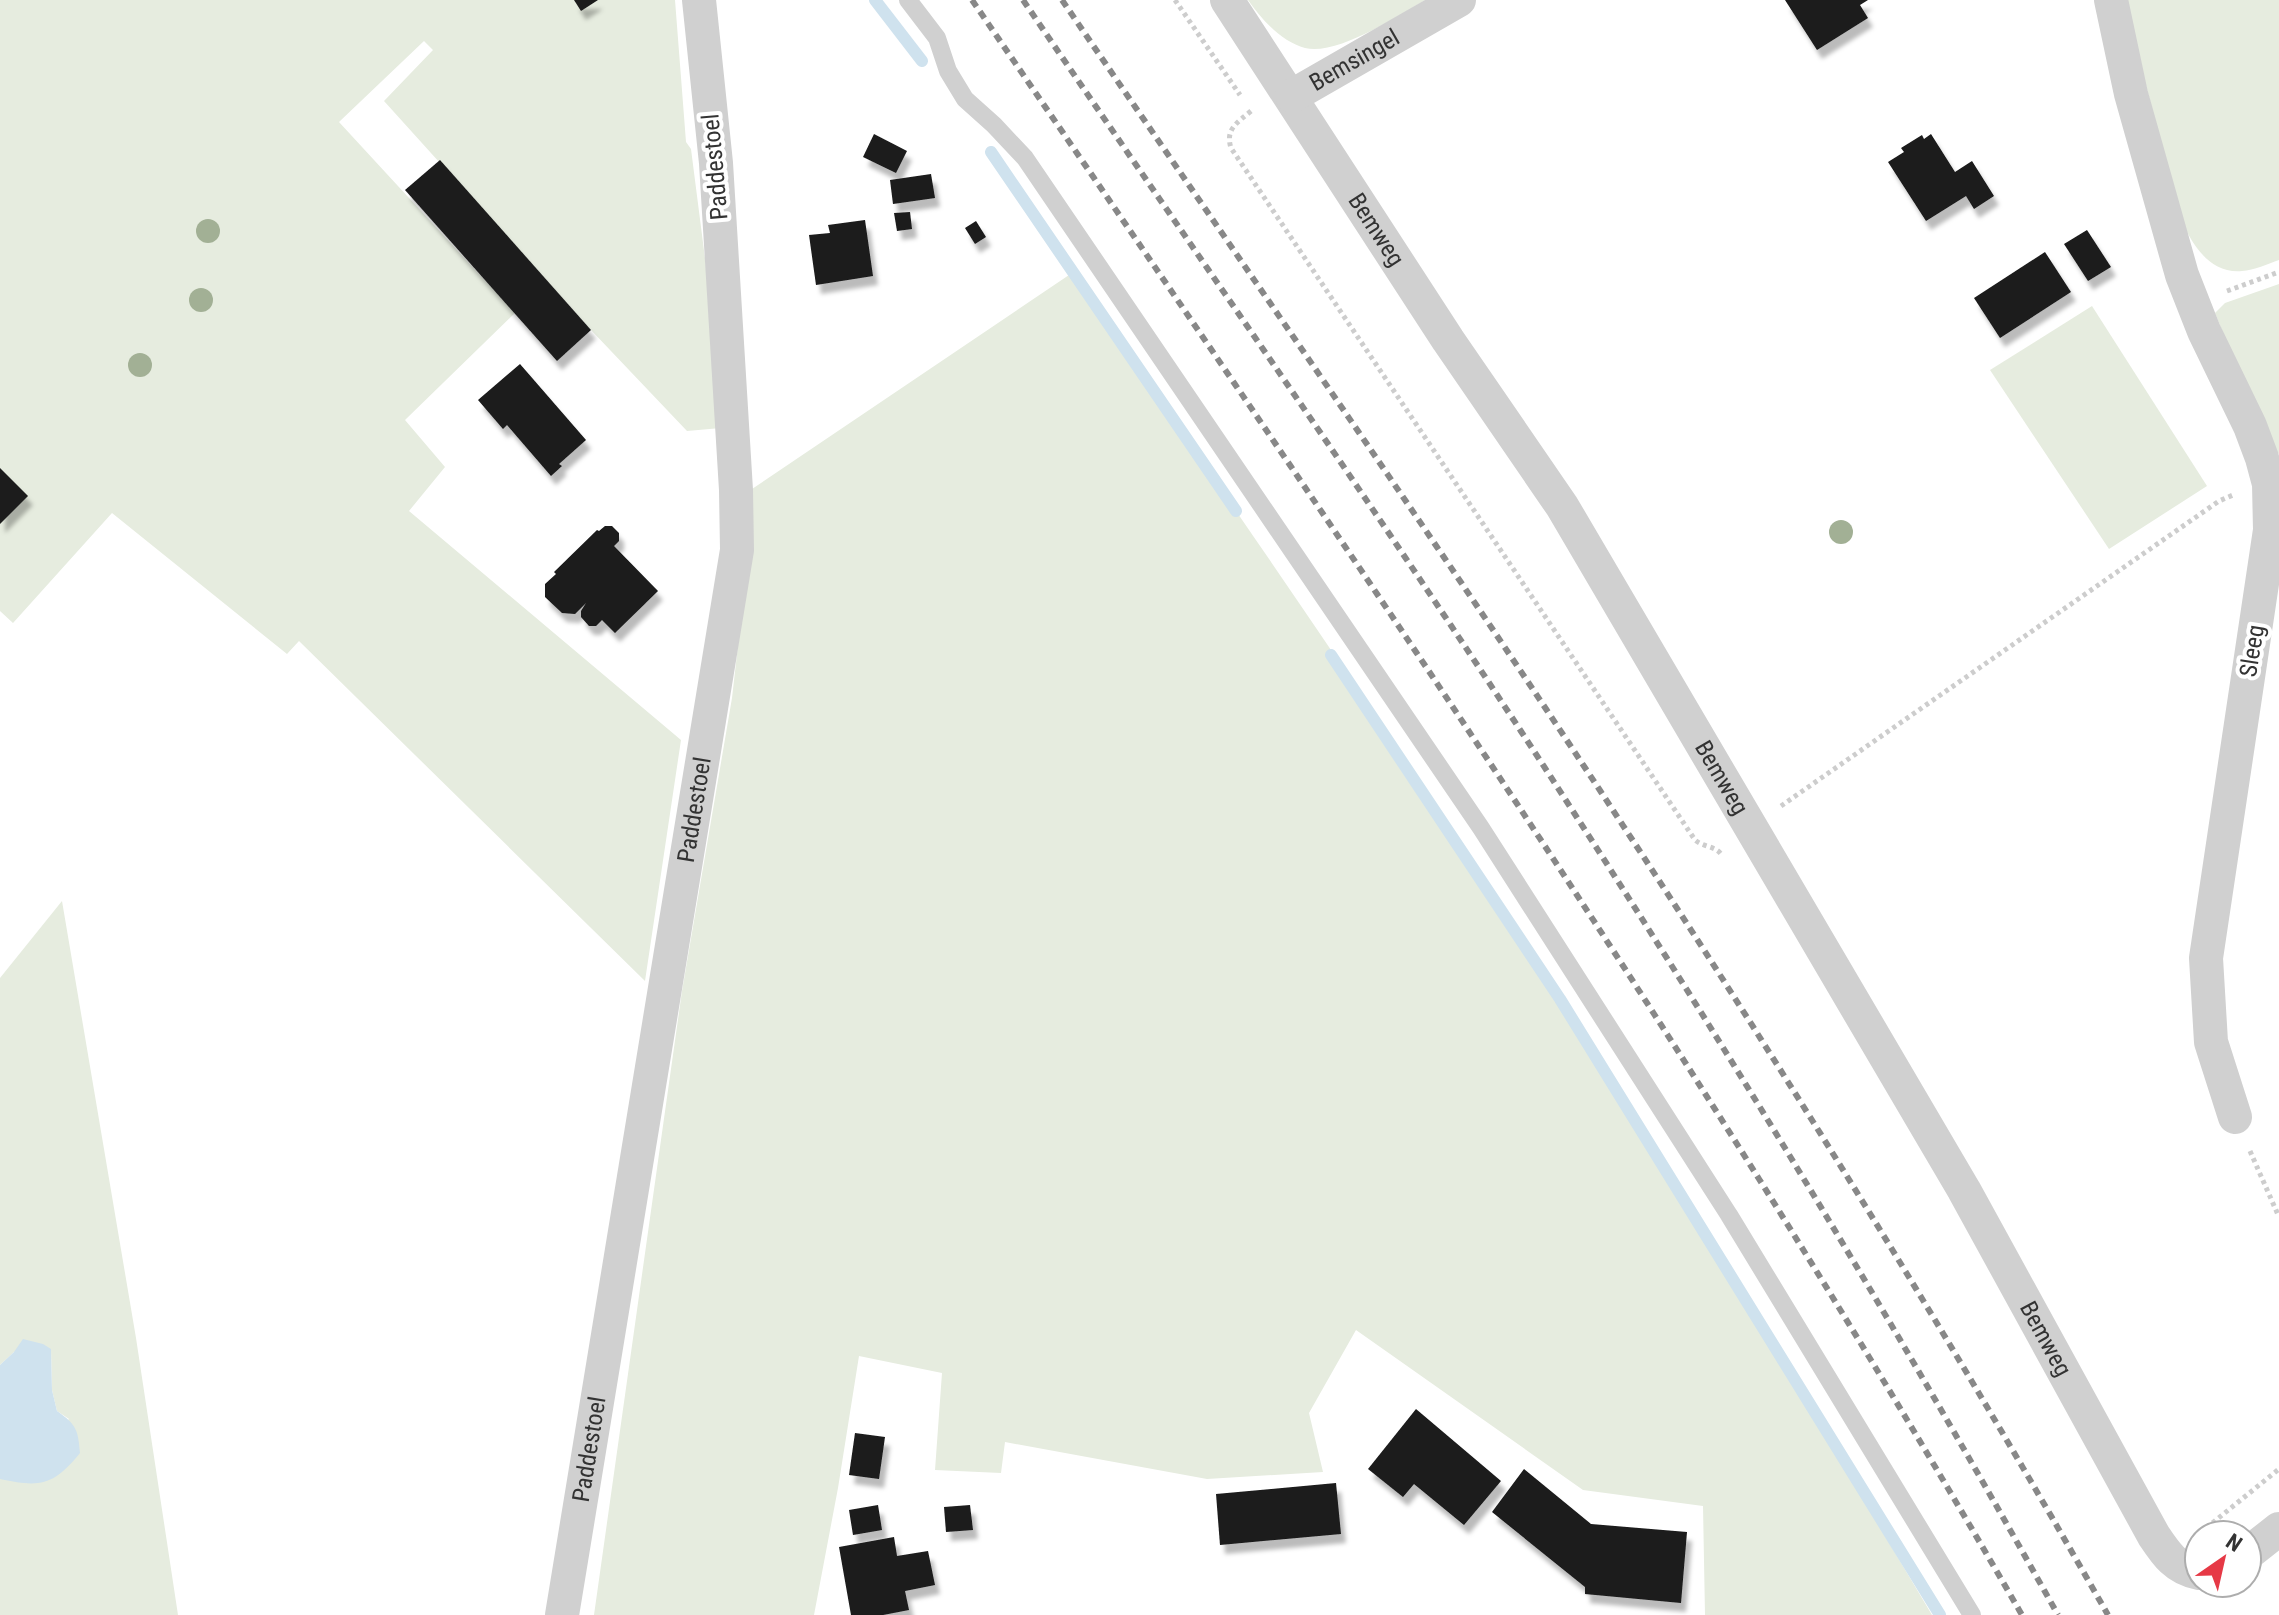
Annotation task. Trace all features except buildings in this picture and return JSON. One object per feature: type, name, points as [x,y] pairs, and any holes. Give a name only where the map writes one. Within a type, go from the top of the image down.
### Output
[{"type":"street","name":"Paddestoel","points":[[562,1615],[737,550],[716,163],[699,0]]},
{"type":"street","name":"Bemweg","points":[[1227,0],[1448,340],[1562,506],[1964,1190],[2154,1536],[2183,1565]]},
{"type":"street","name":"Bemsingel","points":[[1292,96],[1459,0]]},
{"type":"street","name":"Sleeg","points":[[2111,0],[2131,94],[2193,304],[2250,426],[2269,484],[2270,530],[2206,958],[2211,1042],[2235,1117]]},
{"type":"street","points":[[2263,1542],[2279,1529]]},
{"type":"lane","points":[[908,0],[937,38],[948,71],[965,99],[1025,158],[1481,828],[1729,1215],[1972,1615]]},
{"type":"path","points":[[1251,111],[1233,126],[1228,135],[1231,148],[1695,840],[1703,847],[1718,850],[1729,861]]},
{"type":"path","points":[[2193,304],[2279,272]]},
{"type":"path","points":[[1750,827],[2219,501],[2269,484]]},
{"type":"path","points":[[2235,1117],[2279,1217]]},
{"type":"path","points":[[2231,1519],[2279,1469]]},
{"type":"shaded area","points":[[0,0],[675,0],[686,142],[691,149],[726,422],[721,428],[687,431],[591,330],[384,101],[433,50],[424,41],[339,122],[515,313],[405,420],[445,467],[409,511],[681,740],[645,981],[299,641],[287,654],[112,513],[13,623],[0,611]]},
{"type":"shaded area","points":[[1248,0],[1425,0],[1350,41],[1318,49],[1296,45],[1280,35]]},
{"type":"shaded area","points":[[2124,0],[2279,0],[2279,260],[2251,269],[2230,271],[2211,262],[2190,237],[2180,217]]},
{"type":"shaded area","points":[[1072,273],[1347,673],[1507,917],[1669,1177],[1932,1615],[1705,1615],[1703,1506],[1583,1490],[1356,1330],[1309,1413],[1323,1472],[1207,1479],[1005,1442],[1001,1473],[935,1470],[942,1373],[859,1356],[814,1615],[594,1615],[682,991],[732,698],[752,523],[752,489]]},
{"type":"shaded area","points":[[2279,284],[2279,454],[2269,445],[2215,313],[2225,303]]},
{"type":"shaded area","points":[[2092,306],[2207,486],[2109,549],[1990,370]]},
{"type":"shaded area","points":[[62,901],[136,1338],[178,1615],[0,1615],[0,1479],[69,1419],[57,1411],[52,1390],[51,1349],[14,1352],[0,1365],[0,978]]},
{"type":"water","points":[[23,1339],[51,1349],[52,1390],[57,1411],[75,1429],[80,1453],[54,1478],[36,1483],[0,1479],[0,1365]]},
{"type":"waterway","points":[[875,0],[922,61]]},
{"type":"waterway","points":[[991,152],[1236,511]]},
{"type":"waterway","points":[[1331,655],[1560,999],[1940,1615]]},
{"type":"railway","points":[[972,0],[1513,797],[1774,1202],[1900,1407],[2022,1615]]},
{"type":"railway","points":[[1023,0],[1378,517],[1585,830],[1828,1219],[2058,1615]]},
{"type":"railway","points":[[1062,0],[1484,616],[1685,921],[1932,1315],[2108,1615]]}]
